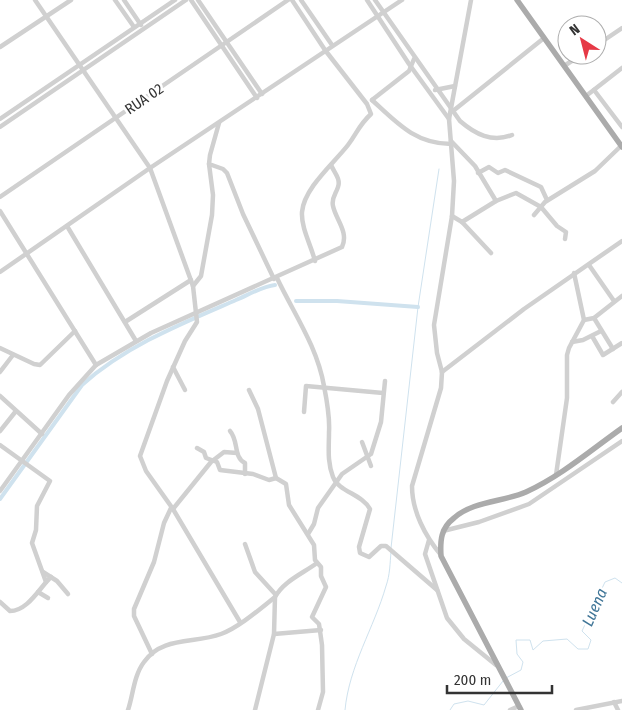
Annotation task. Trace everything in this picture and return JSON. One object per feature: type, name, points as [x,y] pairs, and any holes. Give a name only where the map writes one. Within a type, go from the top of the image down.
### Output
[{"type":"main road","points":[[517,0],[622,146]]},
{"type":"main road","points":[[520,708],[441,556],[440,541],[443,531],[455,517],[466,510],[524,492],[556,475],[622,428]]},
{"type":"street","points":[[35,0],[150,168],[193,286],[197,322],[184,341],[140,456],[146,471],[172,509],[240,622]]},
{"type":"street","points":[[0,47],[71,0]]},
{"type":"street","points":[[115,0],[138,32]]},
{"type":"street","points":[[124,0],[144,28]]},
{"type":"street","points":[[0,119],[175,0]]},
{"type":"street","points":[[0,127],[186,0]]},
{"type":"street","points":[[190,0],[257,98]]},
{"type":"street","points":[[198,0],[262,94]]},
{"type":"street","points":[[290,0],[325,50],[367,104],[370,114],[359,124],[351,141],[308,196],[302,209],[303,223],[315,261]]},
{"type":"street","name":"RUA 02","points":[[0,197],[290,0]]},
{"type":"street","points":[[301,0],[332,45]]},
{"type":"street","points":[[367,0],[411,67],[449,119]]},
{"type":"street","points":[[375,0],[414,59],[466,127],[482,136],[499,139],[512,135]]},
{"type":"street","points":[[0,272],[150,168],[402,0]]},
{"type":"street","points":[[441,556],[429,539],[412,497],[412,486],[441,388],[442,372],[437,353],[434,326],[452,216],[454,181],[449,119],[471,0]]},
{"type":"street","points":[[607,38],[622,28]]},
{"type":"street","points":[[452,110],[544,38]]},
{"type":"street","points":[[367,104],[411,67],[414,59]]},
{"type":"street","points":[[586,96],[622,68]]},
{"type":"street","points":[[430,94],[436,89],[455,86]]},
{"type":"street","points":[[594,90],[622,127]]},
{"type":"street","points":[[372,100],[394,123],[412,134],[434,143],[451,142],[470,160],[496,201]]},
{"type":"street","points":[[193,286],[201,276],[212,215],[213,195],[209,164],[219,123]]},
{"type":"street","points":[[534,215],[547,200],[598,168],[622,146]]},
{"type":"street","points":[[209,164],[223,169],[227,173],[243,214],[309,340],[325,388],[329,432],[327,451],[336,484],[360,498],[370,509],[359,546],[361,555],[369,556],[381,546],[386,546],[437,590]]},
{"type":"street","points":[[0,491],[24,461],[69,395],[96,365],[136,341],[196,312],[338,250],[344,244],[344,233],[332,203],[338,188],[338,177],[331,165]]},
{"type":"street","points":[[478,173],[489,167],[498,172],[505,170],[541,188],[547,200]]},
{"type":"street","points":[[462,222],[496,201],[516,193],[541,208],[557,226],[566,232],[565,239]]},
{"type":"street","points":[[0,211],[28,253],[96,365]]},
{"type":"street","points":[[452,216],[462,222],[491,253]]},
{"type":"street","points":[[68,226],[136,341]]},
{"type":"street","points":[[442,372],[574,273],[622,241]]},
{"type":"street","points":[[589,264],[614,301]]},
{"type":"street","points":[[556,475],[564,428],[567,355],[584,320],[574,273]]},
{"type":"street","points":[[125,322],[191,280]]},
{"type":"street","points":[[584,320],[594,318],[622,296]]},
{"type":"street","points":[[594,318],[613,349]]},
{"type":"street","points":[[0,348],[40,365],[75,331]]},
{"type":"street","points":[[572,342],[601,331]]},
{"type":"street","points":[[592,336],[603,355],[622,343]]},
{"type":"street","points":[[1,370],[13,355]]},
{"type":"street","points":[[173,367],[185,390]]},
{"type":"street","points":[[308,534],[314,524],[318,508],[346,471],[368,457],[380,426],[385,380]]},
{"type":"street","points":[[304,412],[306,386],[383,393]]},
{"type":"street","points":[[249,390],[258,409],[276,478],[286,484],[289,504],[314,545],[317,563],[321,567],[321,576],[326,590],[312,617],[319,624],[321,630],[323,692],[318,710]]},
{"type":"street","points":[[613,402],[622,392]]},
{"type":"street","points":[[0,396],[42,434]]},
{"type":"street","points":[[0,431],[16,411]]},
{"type":"street","points":[[230,431],[235,436],[240,461],[245,463],[245,474]]},
{"type":"street","points":[[443,531],[479,522],[529,504],[622,441]]},
{"type":"street","points":[[362,442],[372,466]]},
{"type":"street","points":[[0,445],[50,481],[37,506],[36,530],[32,543],[46,582]]},
{"type":"street","points":[[197,448],[204,452],[206,458],[213,460],[220,470],[253,474],[269,480],[276,478]]},
{"type":"street","points":[[152,654],[134,616],[134,609],[151,571],[164,523],[172,509],[213,460],[224,452],[237,452]]},
{"type":"street","points":[[0,480],[6,482]]},
{"type":"street","points":[[429,539],[426,554],[447,618],[464,639],[498,667]]},
{"type":"street","points":[[245,544],[255,572],[276,596],[274,634],[255,710]]},
{"type":"street","points":[[128,710],[140,669],[152,654],[166,644],[220,634],[276,596],[280,589],[290,580],[317,563]]},
{"type":"street","points":[[43,572],[51,577],[68,594]]},
{"type":"street","points":[[0,602],[14,611],[31,600],[51,577]]},
{"type":"street","points":[[38,592],[48,598]]},
{"type":"street","points":[[274,634],[321,630]]},
{"type":"street","points":[[576,710],[622,701]]},
{"type":"street","points":[[614,702],[618,710]]},
{"type":"street","points":[[510,710],[520,708]]},
{"type":"waterway","points":[[391,548],[418,307],[439,169]]},
{"type":"waterway","points":[[0,499],[82,385],[99,371],[155,336],[256,291],[275,285]]},
{"type":"waterway","points":[[296,301],[337,301],[418,307]]},
{"type":"waterway","points":[[345,710],[351,678],[387,582],[391,552]]},
{"type":"waterway","name":"Luena","points":[[506,678],[521,670],[523,662],[517,654],[516,640],[530,640],[533,650],[543,641],[567,639],[578,649],[588,649],[591,640],[582,631],[605,582],[615,578],[622,583]]},
{"type":"waterway","name":"Luena","points":[[450,710],[454,704],[468,701],[484,705],[503,681]]}]
